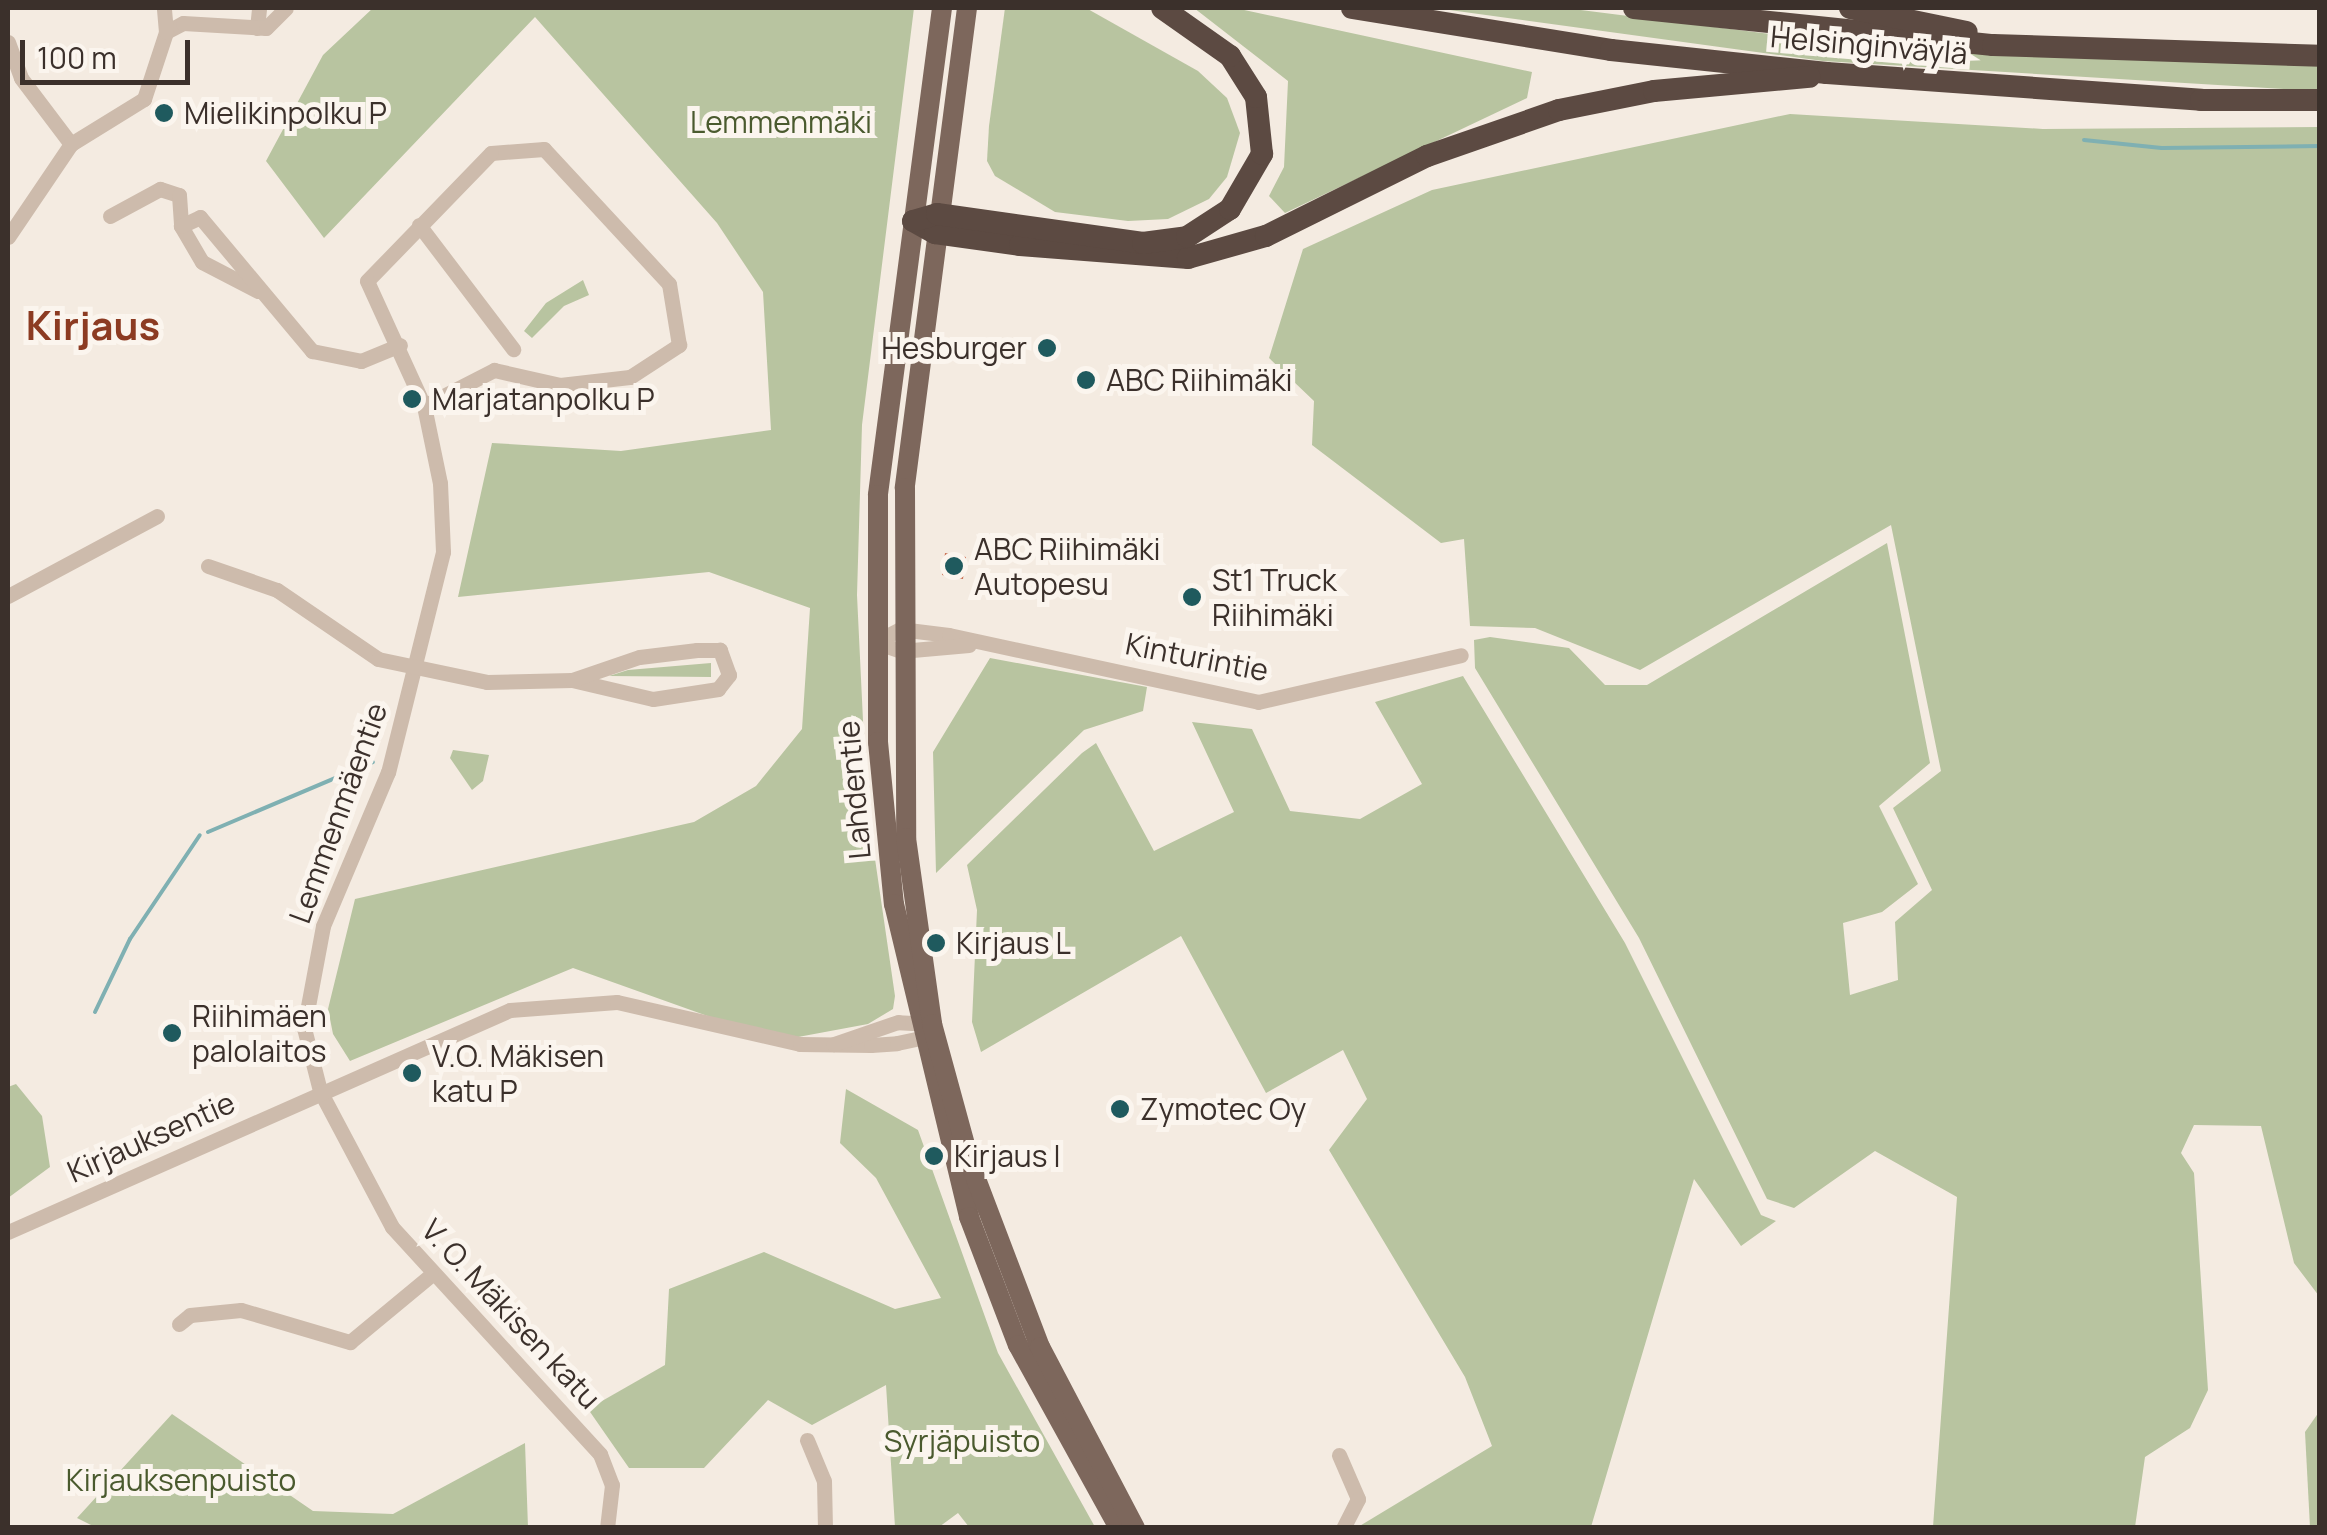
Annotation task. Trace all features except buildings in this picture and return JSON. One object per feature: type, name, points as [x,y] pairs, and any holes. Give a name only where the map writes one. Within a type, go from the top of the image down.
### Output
[{"type":"highway","points":[[936,224],[1143,243],[1188,237],[1230,209],[1262,154],[1256,96],[1230,56],[1162,8]]},
{"type":"highway","name":"Helsinginväylä","points":[[1352,8],[1593,48],[1827,73],[2025,89],[2320,100]]},
{"type":"highway","name":"Helsinginväylä","points":[[1634,8],[1993,45],[2320,56]]},
{"type":"highway","points":[[1850,8],[1960,29],[1993,45]]},
{"type":"highway","points":[[913,220],[1101,256],[1188,258],[1266,236],[1428,156],[1560,110],[1654,90],[1827,73]]},
{"type":"main road","name":"Lahdentie","points":[[942,8],[883,444],[875,642],[894,904],[969,1217],[1018,1344],[1120,1528]]},
{"type":"main road","name":"Lahdentie","points":[[967,8],[904,488],[901,640],[906,838],[923,1027],[1009,1271],[1071,1412],[1135,1528]]},
{"type":"street","points":[[8,237],[71,144],[144,99],[166,32],[164,8]]},
{"type":"street","points":[[256,28],[259,8]]},
{"type":"street","points":[[166,32],[182,24],[256,28],[286,8]]},
{"type":"street","points":[[8,42],[20,78],[71,144]]},
{"type":"street","points":[[424,406],[494,370],[560,385],[630,377],[679,344],[680,313],[669,284],[544,149],[491,153],[419,225],[514,349]]},
{"type":"street","points":[[110,216],[160,189],[179,195],[181,226],[202,262],[258,291]]},
{"type":"street","points":[[181,226],[200,217],[303,346],[325,357],[361,361],[400,345]]},
{"type":"street","name":"Lemmenmäentie","points":[[320,1091],[304,1028],[312,970],[419,665],[444,519],[424,406],[400,345],[368,288],[373,271],[419,225]]},
{"type":"street","points":[[8,596],[157,516]]},
{"type":"street","points":[[208,566],[277,590],[363,654],[516,685],[572,680],[639,657],[720,650],[729,676],[718,689],[654,698],[572,680]]},
{"type":"street","name":"Kinturintie","points":[[875,642],[978,644],[1258,702],[1461,655]]},
{"type":"street","name":"Kirjauksentie","points":[[8,1232],[478,1019],[550,1002],[617,1002],[772,1042],[834,1044],[923,1027]]},
{"type":"street","name":"V. O. Mäkisen katu","points":[[320,1091],[392,1227],[432,1275],[590,1440],[612,1486],[608,1528]]},
{"type":"street","points":[[180,1324],[190,1316],[241,1310],[350,1342],[432,1275]]},
{"type":"street","points":[[808,1440],[824,1482],[824,1528]]},
{"type":"street","points":[[1339,1455],[1358,1499],[1342,1528]]},
{"type":"green space","name":"Lemmenmäki","points":[[373,8],[914,8],[862,425],[857,595],[867,804],[895,996],[893,1009],[868,1024],[798,1037],[744,1029],[573,968],[350,1061],[333,1034],[328,1009],[355,899],[694,822],[756,786],[802,729],[810,608],[709,572],[458,597],[492,443],[621,451],[771,430],[763,292],[717,223],[535,17],[324,238],[266,161],[323,55]]},
{"type":"green space","points":[[1005,8],[1086,8],[1198,71],[1227,98],[1240,133],[1227,177],[1209,199],[1168,219],[1128,221],[1055,212],[995,176],[987,161],[989,126]]},
{"type":"green space","points":[[1194,8],[1235,8],[1532,72],[1527,98],[1285,213],[1269,196],[1284,167],[1288,81]]},
{"type":"green space","points":[[1435,8],[1565,8],[1825,41],[2319,66],[2319,91],[1823,61]]},
{"type":"green space","points":[[1790,114],[2043,129],[2319,127],[2319,1296],[2294,1263],[2261,1126],[2194,1125],[2181,1153],[2194,1173],[2208,1390],[2190,1428],[2145,1457],[2135,1527],[1933,1527],[1957,1197],[1875,1151],[1794,1208],[1767,1199],[1639,938],[1475,668],[1474,640],[1490,637],[1569,648],[1605,685],[1647,685],[1887,543],[1930,763],[1879,806],[1918,884],[1882,912],[1843,923],[1850,995],[1898,980],[1895,922],[1932,890],[1893,808],[1941,771],[1891,525],[1640,670],[1535,628],[1470,626],[1464,539],[1441,543],[1312,445],[1314,401],[1269,358],[1303,249],[1432,190]]},
{"type":"green space","points":[[583,280],[589,295],[564,306],[532,338],[524,331],[546,303]]},
{"type":"green space","points":[[990,658],[1147,687],[1143,711],[1084,730],[936,873],[933,752]]},
{"type":"green space","points":[[711,663],[711,677],[609,676],[628,670]]},
{"type":"green space","points":[[1463,676],[1625,943],[1761,1215],[1776,1221],[1741,1246],[1694,1179],[1591,1527],[1358,1527],[1492,1446],[1465,1377],[1329,1150],[1367,1099],[1343,1050],[1266,1093],[1181,936],[981,1052],[972,1022],[977,910],[967,865],[1096,743],[1154,851],[1234,812],[1192,722],[1252,729],[1290,811],[1360,819],[1422,784],[1375,702]]},
{"type":"green space","points":[[453,750],[489,755],[483,781],[472,790],[450,758]]},
{"type":"green space","points":[[16,1084],[42,1116],[50,1167],[8,1198],[8,1087]]},
{"type":"green space","name":"Syrjäpuisto","points":[[846,1089],[918,1130],[998,1353],[1095,1527],[969,1527],[958,1513],[939,1527],[895,1527],[886,1385],[812,1425],[768,1400],[704,1468],[629,1468],[588,1409],[665,1365],[669,1289],[764,1252],[895,1309],[941,1298],[876,1178],[840,1143]]},
{"type":"green space","points":[[2319,1412],[2319,1527],[2310,1527],[2305,1432]]},
{"type":"green space","name":"Kirjauksenpuisto","points":[[172,1414],[313,1511],[393,1514],[525,1443],[528,1527],[97,1528],[77,1518]]},
{"type":"waterway","points":[[2084,140],[2162,148],[2320,146]]},
{"type":"waterway","points":[[208,832],[373,762]]},
{"type":"waterway","points":[[95,1012],[130,939],[200,835]]},
{"type":"place","name":"Mielikinpolku P","points":[[164,113]]},
{"type":"place","name":"Hesburger","points":[[1047,348]]},
{"type":"place","name":"ABC Riihimäki","points":[[1086,380]]},
{"type":"place","name":"Marjatanpolku P","points":[[412,399]]},
{"type":"place","name":"ABC Riihimäki Autopesu","points":[[954,566]]},
{"type":"place","name":"St1 Truck Riihimäki","points":[[1192,597]]},
{"type":"place","name":"Kirjaus L","points":[[936,943]]},
{"type":"place","name":"Riihimäen palolaitos","points":[[172,1033]]},
{"type":"place","name":"V.O. Mäkisen katu P","points":[[412,1073]]},
{"type":"place","name":"Zymotec Oy","points":[[1120,1109]]},
{"type":"place","name":"Kirjaus I","points":[[934,1156]]},
{"type":"district","name":"Kirjaus","points":[[93,325]]}]
